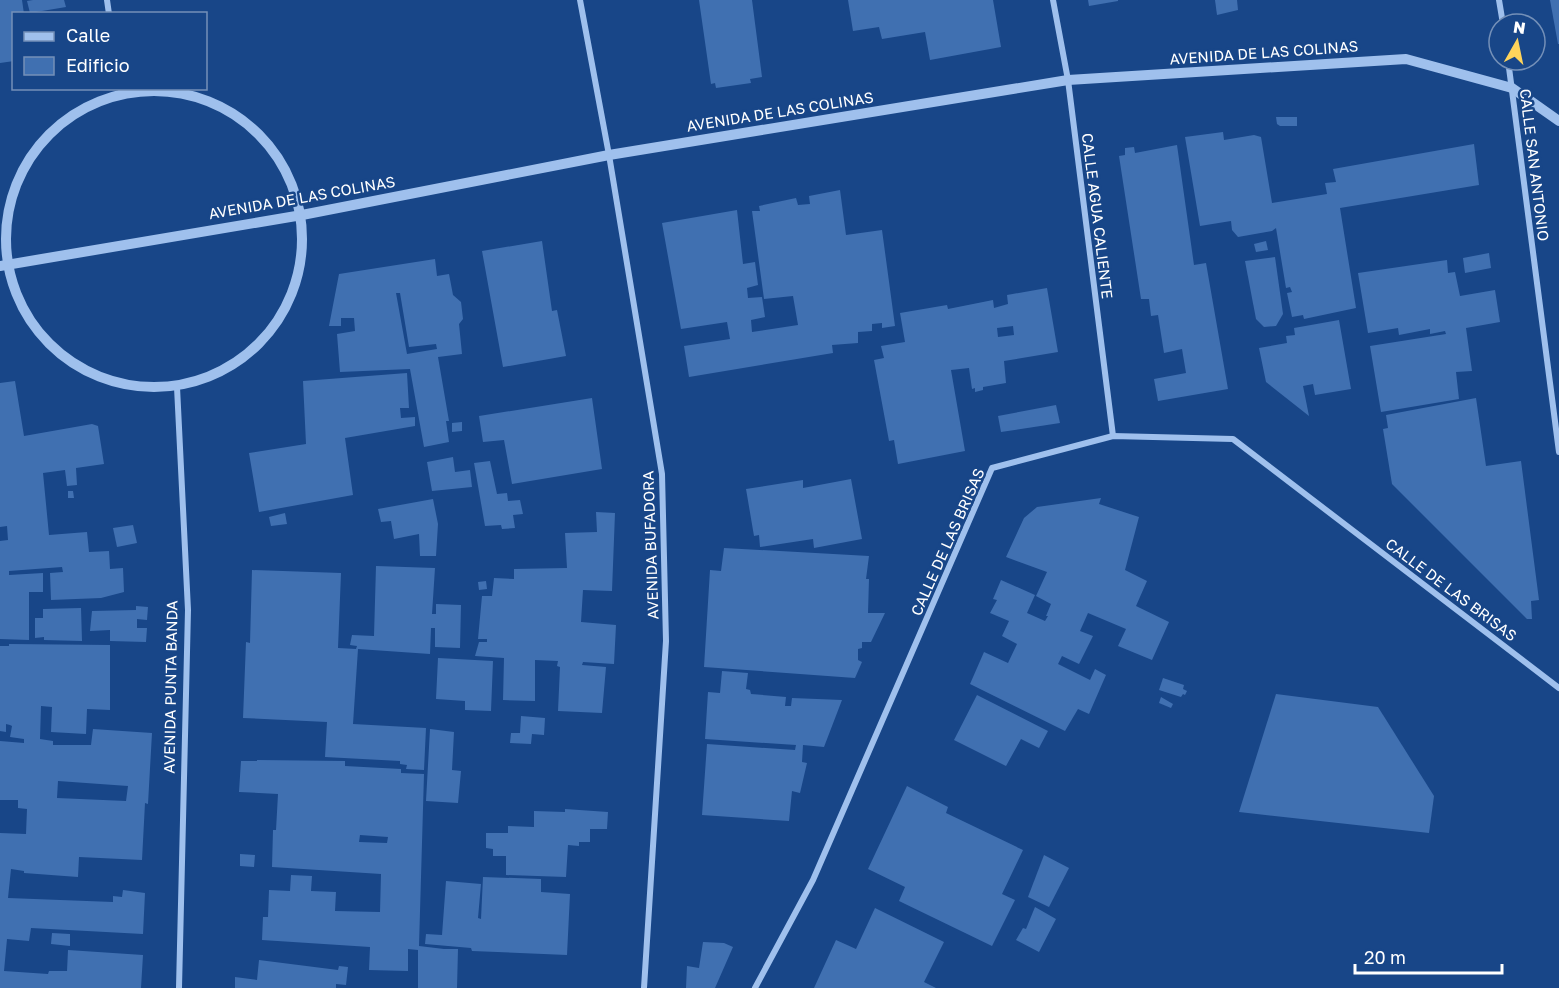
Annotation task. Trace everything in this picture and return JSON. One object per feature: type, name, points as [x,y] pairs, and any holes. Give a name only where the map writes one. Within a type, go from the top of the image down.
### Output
[{"type":"street","name":"AVENIDA BUFADORA","points":[[580,0],[609,155],[662,474],[666,641],[644,988]]},
{"type":"street","name":"CALLE AGUA CALIENTE","points":[[1053,0],[1068,80],[1113,436]]},
{"type":"street","name":"AVENIDA DE LAS COLINAS","points":[[3,266],[302,215],[609,155],[1068,80],[1406,59],[1512,88],[1559,121]]},
{"type":"street","name":"CALLE SAN ANTONIO","points":[[1510,72],[1559,452]]},
{"type":"street","points":[[162,90],[202,98],[238,115],[268,142],[291,176],[302,215],[300,273],[276,327],[233,367],[177,387],[120,385],[67,361],[27,319],[3,266],[7,208],[29,156],[70,116],[122,91],[162,90]]},
{"type":"street","name":"AVENIDA PUNTA BANDA","points":[[177,387],[188,610],[179,988]]},
{"type":"street","name":"CALLE DE LAS BRISAS","points":[[755,988],[813,880],[992,468],[1113,436],[1233,439],[1559,688]]},
{"type":"building","points":[[0,0],[22,0],[24,12],[12,12],[12,61],[0,63]]},
{"type":"building","points":[[64,0],[66,7],[30,12],[27,1]]},
{"type":"building","points":[[699,0],[752,0],[762,77],[750,79],[751,83],[716,88],[715,83],[711,84]]},
{"type":"building","points":[[848,0],[993,0],[1001,47],[930,60],[925,32],[882,39],[879,27],[853,31]]},
{"type":"building","points":[[1088,0],[1118,0],[1118,1],[1089,6]]},
{"type":"building","points":[[1215,0],[1237,0],[1238,10],[1217,15]]},
{"type":"building","points":[[1550,0],[1559,0],[1559,44],[1558,44]]},
{"type":"building","points":[[1276,117],[1297,117],[1297,126],[1280,126],[1277,124]]},
{"type":"building","points":[[1223,132],[1224,140],[1254,135],[1261,137],[1272,203],[1327,194],[1325,183],[1336,182],[1333,169],[1474,144],[1479,185],[1340,208],[1356,308],[1304,319],[1303,315],[1292,317],[1287,293],[1292,292],[1290,287],[1286,288],[1276,228],[1272,231],[1238,237],[1232,230],[1231,221],[1200,226],[1185,137]]},
{"type":"building","points":[[1177,145],[1194,265],[1206,263],[1228,389],[1158,401],[1154,379],[1186,373],[1182,349],[1164,353],[1158,315],[1151,316],[1149,299],[1141,299],[1119,156],[1125,155],[1125,148],[1134,147],[1135,153]]},
{"type":"building","points":[[840,190],[846,235],[882,230],[895,326],[882,328],[882,323],[872,324],[872,331],[858,332],[858,343],[832,345],[833,353],[689,377],[684,346],[730,339],[727,322],[681,329],[662,223],[737,210],[743,264],[755,262],[758,285],[747,288],[748,298],[762,297],[765,317],[751,320],[752,332],[798,325],[793,296],[764,299],[752,211],[760,211],[759,206],[796,198],[798,205],[810,204],[809,196]]},
{"type":"building","points":[[542,241],[552,311],[557,310],[566,356],[503,367],[482,251]]},
{"type":"building","points":[[1266,241],[1268,250],[1256,252],[1254,244]]},
{"type":"building","points":[[1489,253],[1491,268],[1465,273],[1463,258]]},
{"type":"building","points":[[1275,257],[1283,314],[1276,326],[1264,327],[1256,319],[1245,261]]},
{"type":"building","points":[[435,259],[437,276],[449,274],[453,295],[461,302],[463,319],[459,324],[462,354],[438,357],[449,421],[446,421],[449,442],[424,447],[410,369],[340,372],[337,334],[355,331],[354,318],[341,318],[341,326],[329,326],[339,274]],"holes":[[[396,293],[400,293],[409,347],[436,344],[437,349],[407,354]]]},
{"type":"building","points":[[1447,260],[1448,273],[1455,272],[1460,296],[1495,290],[1500,322],[1466,328],[1472,371],[1456,372],[1459,399],[1381,412],[1370,346],[1446,334],[1445,331],[1430,334],[1430,329],[1399,335],[1398,328],[1368,333],[1358,273]]},
{"type":"building","points":[[1047,288],[1058,352],[1004,361],[1006,383],[983,387],[983,390],[975,392],[975,388],[972,389],[969,368],[951,370],[965,451],[898,464],[894,440],[889,441],[874,360],[884,358],[881,346],[905,342],[900,313],[947,305],[948,309],[993,300],[994,308],[1008,304],[1007,295]],"holes":[[[1013,326],[1014,335],[998,337],[997,328]]]},
{"type":"building","points":[[1339,320],[1351,389],[1315,395],[1313,384],[1303,386],[1309,416],[1266,382],[1259,348],[1287,343],[1286,336],[1295,335],[1294,328]]},
{"type":"building","points":[[407,373],[409,408],[400,408],[401,418],[415,417],[415,426],[345,438],[353,495],[259,512],[249,453],[306,444],[303,381]]},
{"type":"building","points":[[15,381],[24,436],[92,424],[98,426],[104,464],[76,468],[77,485],[67,486],[65,470],[43,473],[49,535],[87,532],[89,552],[109,551],[110,569],[123,568],[124,592],[101,598],[51,600],[50,573],[63,572],[62,567],[9,571],[9,575],[43,573],[43,592],[29,592],[29,640],[0,639],[0,541],[8,540],[7,526],[0,527],[0,383]]},
{"type":"building","points":[[592,398],[602,469],[512,484],[504,440],[483,442],[479,416]]},
{"type":"building","points":[[1476,398],[1486,466],[1521,461],[1539,600],[1531,601],[1532,619],[1527,619],[1392,484],[1383,429],[1388,428],[1386,415]]},
{"type":"building","points":[[1056,405],[1060,423],[1001,432],[998,416]]},
{"type":"building","points":[[462,422],[462,431],[452,432],[452,423]]},
{"type":"building","points":[[453,457],[455,472],[470,470],[472,487],[432,491],[427,462]]},
{"type":"building","points":[[490,461],[497,494],[507,493],[508,501],[520,500],[523,514],[513,515],[515,528],[502,529],[501,525],[485,526],[474,463]]},
{"type":"building","points":[[851,479],[862,539],[814,548],[813,539],[760,547],[759,535],[754,536],[746,489],[803,480],[803,488]]},
{"type":"building","points":[[68,491],[73,491],[74,498],[68,498]]},
{"type":"building","points":[[1101,498],[1099,504],[1139,517],[1125,570],[1147,581],[1136,606],[1169,622],[1152,660],[1118,646],[1126,629],[1088,613],[1080,631],[1093,636],[1079,664],[1062,656],[1058,664],[1090,680],[1095,669],[1106,675],[1089,714],[1078,709],[1065,731],[970,684],[984,652],[1008,663],[1017,644],[1002,636],[1009,621],[990,613],[997,600],[993,599],[1001,580],[1035,595],[1027,613],[1045,621],[1048,616],[1046,616],[1051,604],[1036,596],[1047,572],[1006,557],[1024,518],[1037,507]]},
{"type":"building","points":[[433,499],[438,524],[436,556],[420,556],[419,534],[394,539],[391,521],[381,522],[378,509]]},
{"type":"building","points":[[596,512],[615,513],[612,591],[583,590],[581,622],[616,625],[614,664],[583,662],[582,665],[606,667],[602,713],[558,711],[560,667],[557,666],[558,661],[535,660],[535,701],[503,700],[504,658],[475,656],[479,642],[487,642],[487,639],[478,639],[482,596],[492,596],[494,578],[514,579],[514,569],[567,568],[565,533],[597,532]]},
{"type":"building","points":[[285,513],[287,524],[271,526],[269,517]]},
{"type":"building","points":[[133,525],[137,543],[117,547],[113,528]]},
{"type":"building","points":[[724,548],[869,556],[866,579],[869,579],[868,613],[885,613],[871,642],[862,642],[862,648],[858,649],[858,660],[862,662],[855,678],[704,667],[710,570],[721,571]]},
{"type":"building","points":[[376,566],[435,568],[432,614],[436,614],[436,604],[461,605],[460,648],[435,647],[435,628],[431,628],[430,654],[358,649],[353,724],[426,728],[424,770],[406,769],[407,765],[400,764],[400,761],[325,757],[327,722],[243,718],[246,642],[250,643],[252,570],[341,573],[338,648],[356,649],[357,646],[350,645],[352,635],[374,636]]},
{"type":"building","points":[[486,581],[487,589],[479,590],[478,582]]},
{"type":"building","points":[[136,606],[148,607],[147,620],[137,619],[137,628],[147,628],[146,642],[110,641],[110,630],[90,631],[92,611],[136,610]]},
{"type":"building","points":[[81,608],[82,641],[35,638],[35,618],[43,618],[43,609]]},
{"type":"building","points":[[9,644],[110,645],[110,710],[87,709],[86,734],[51,732],[52,707],[41,706],[40,739],[53,741],[53,745],[91,745],[93,729],[152,733],[142,860],[79,857],[78,877],[24,873],[24,871],[11,869],[8,898],[113,902],[113,896],[122,897],[123,890],[145,893],[143,934],[31,928],[29,941],[7,939],[4,971],[48,974],[49,971],[67,971],[68,950],[143,955],[141,988],[0,988],[0,833],[26,834],[27,809],[18,808],[18,800],[0,800],[0,741],[24,743],[24,739],[10,737],[12,726],[10,725],[6,724],[6,732],[0,731],[0,646],[9,646]],"holes":[[[58,781],[128,786],[126,801],[57,798]]]},
{"type":"building","points":[[438,658],[493,661],[491,711],[465,710],[465,701],[436,699]]},
{"type":"building","points":[[722,671],[748,673],[746,689],[750,690],[751,694],[786,697],[785,706],[791,706],[792,698],[842,700],[824,747],[803,745],[802,762],[807,763],[800,793],[792,791],[789,821],[702,815],[707,744],[795,750],[796,745],[705,739],[708,692],[720,693]]},
{"type":"building","points":[[1163,678],[1184,685],[1183,689],[1187,691],[1185,695],[1181,697],[1159,690]]},
{"type":"building","points":[[1276,694],[1378,707],[1434,796],[1429,833],[1239,812]]},
{"type":"building","points":[[977,695],[1048,731],[1039,748],[1021,739],[1006,766],[954,740]]},
{"type":"building","points":[[1161,697],[1173,704],[1171,708],[1159,703]]},
{"type":"building","points":[[521,716],[545,718],[544,735],[532,734],[531,744],[510,743],[511,733],[520,733]]},
{"type":"building","points":[[430,729],[454,732],[452,770],[461,771],[458,803],[426,801]]},
{"type":"building","points":[[241,761],[345,761],[345,766],[401,769],[401,773],[424,774],[419,946],[458,949],[457,988],[418,988],[418,950],[408,949],[408,971],[369,970],[370,947],[262,940],[263,917],[268,917],[269,890],[290,891],[291,875],[312,876],[311,891],[336,892],[335,911],[380,912],[381,874],[272,867],[273,830],[276,830],[278,794],[239,792]],"holes":[[[360,835],[388,837],[387,843],[359,842]]]},
{"type":"building","points":[[907,786],[948,807],[946,813],[1023,850],[1002,894],[1015,900],[992,946],[899,901],[905,887],[868,869]]},
{"type":"building","points":[[565,809],[608,812],[607,829],[590,829],[590,842],[579,842],[579,846],[568,845],[566,877],[506,875],[506,856],[493,856],[493,849],[486,848],[486,833],[508,833],[508,826],[534,827],[534,811],[565,812]]},
{"type":"building","points":[[240,854],[255,855],[254,867],[240,866]]},
{"type":"building","points":[[1044,855],[1069,868],[1049,907],[1028,897]]},
{"type":"building","points":[[483,877],[541,879],[541,892],[570,894],[567,955],[472,951],[471,948],[425,944],[426,934],[442,935],[446,881],[481,884],[478,918],[481,919]]},
{"type":"building","points":[[1035,907],[1056,919],[1039,952],[1016,940],[1023,928],[1026,929]]},
{"type":"building","points":[[875,908],[944,942],[924,982],[936,988],[814,988],[836,940],[856,949]]},
{"type":"building","points":[[52,933],[70,934],[70,946],[51,944]]},
{"type":"building","points":[[703,942],[724,943],[733,947],[715,988],[686,988],[687,966],[699,968]]},
{"type":"building","points":[[259,960],[338,970],[339,966],[348,967],[346,985],[336,984],[336,988],[235,988],[235,977],[257,980]]}]
